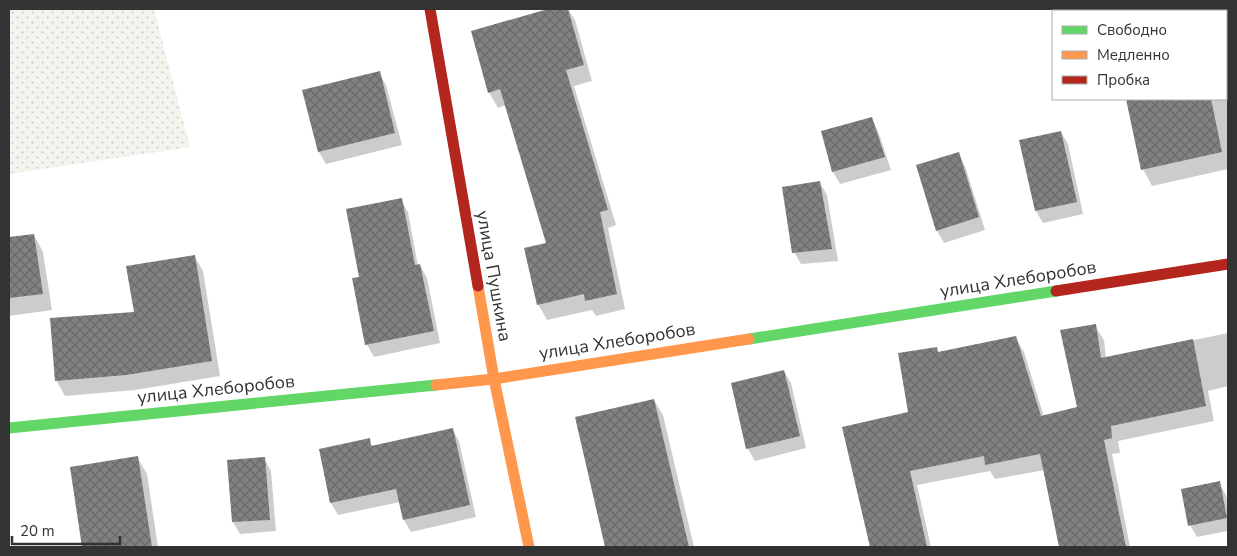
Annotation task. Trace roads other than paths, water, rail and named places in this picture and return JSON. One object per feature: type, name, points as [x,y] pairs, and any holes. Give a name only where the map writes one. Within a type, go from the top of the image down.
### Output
[{"type":"street","name":"улица Пушкина","points":[[430,9],[494,378],[529,547]]},
{"type":"street","name":"улица Хлеборобов","points":[[9,428],[494,378],[1228,264]]}]
